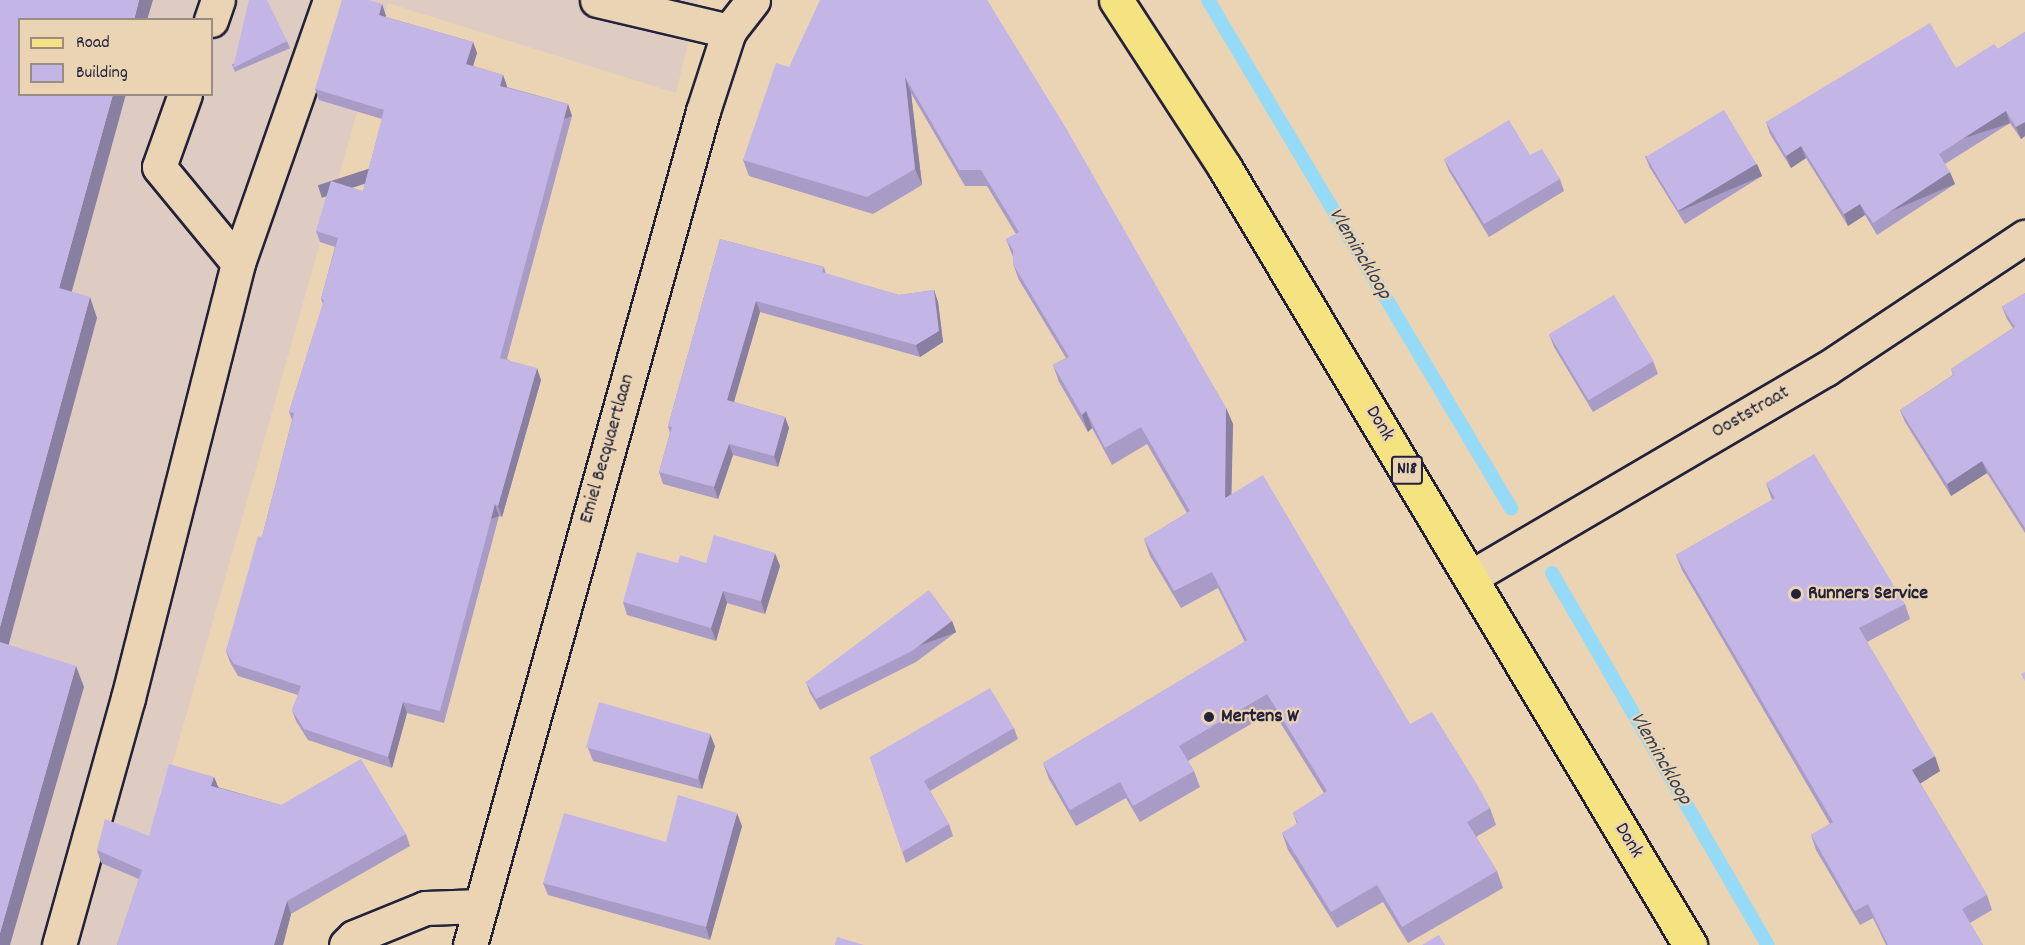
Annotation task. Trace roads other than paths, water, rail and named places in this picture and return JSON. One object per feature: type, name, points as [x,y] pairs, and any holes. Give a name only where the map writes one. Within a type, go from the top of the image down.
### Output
[{"type":"main road","name":"Donk","points":[[1116,0],[1225,168],[1690,945]]},
{"type":"street","points":[[212,18],[218,0]]},
{"type":"street","points":[[59,945],[128,698],[238,263],[330,0]]},
{"type":"street","points":[[597,0],[729,31]]},
{"type":"street","name":"Emiel Becquaertlaan","points":[[470,945],[699,122],[729,31],[753,0]]},
{"type":"street","points":[[184,96],[159,167],[238,263]]},
{"type":"street","name":"Ooststraat","points":[[1471,577],[1826,369],[2025,237]]},
{"type":"street","points":[[346,945],[354,937],[425,908],[481,906]]},
{"type":"waterway","name":"Vleminckloop","points":[[1208,0],[1511,508]]},
{"type":"waterway","name":"Vleminckloop","points":[[1552,573],[1768,945]]},
{"type":"place","name":"Runners Service","points":[[1796,594]]},
{"type":"place","name":"Mertens W","points":[[1209,717]]}]
